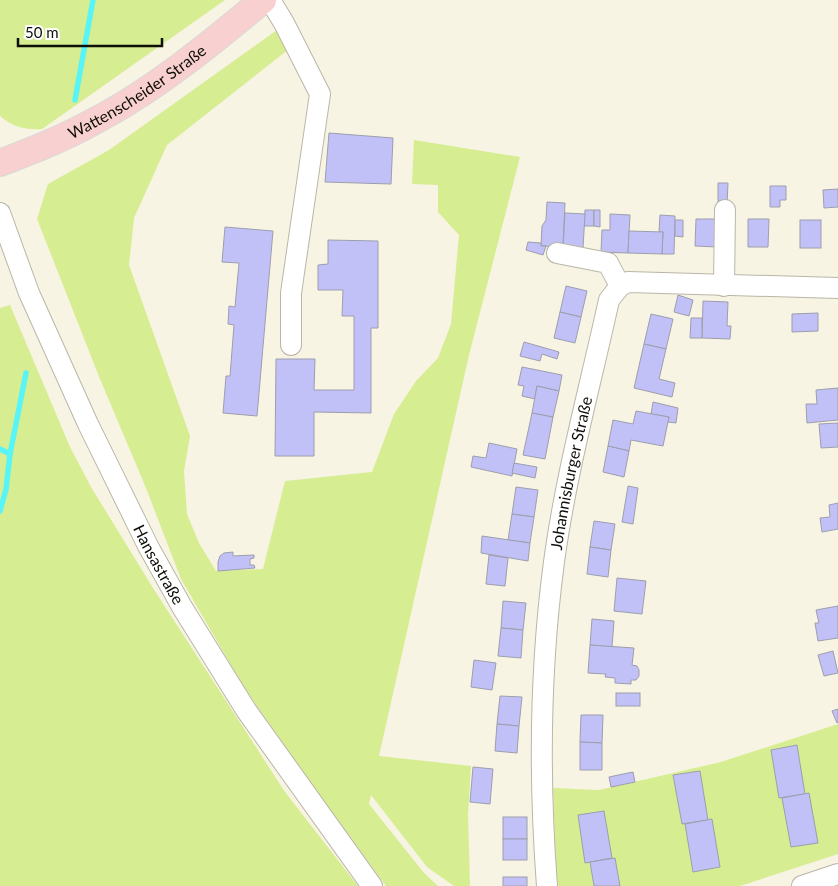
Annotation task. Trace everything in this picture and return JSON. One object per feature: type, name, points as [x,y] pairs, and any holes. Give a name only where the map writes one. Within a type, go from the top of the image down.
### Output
[{"type":"main road","name":"Wattenscheider Straße","points":[[0,163],[44,146],[93,122],[141,93],[206,46],[262,0]]},
{"type":"street","points":[[270,0],[284,23],[320,94],[291,293],[291,345]]},
{"type":"street","points":[[724,210],[724,286]]},
{"type":"street","name":"Hansastraße","points":[[0,213],[33,302],[88,424],[148,546],[182,607],[246,710],[372,886]]},
{"type":"street","points":[[557,253],[608,263],[620,286],[628,282],[838,288]]},
{"type":"street","name":"Johannisburger Straße","points":[[547,886],[542,783],[543,715],[547,624],[554,562],[566,490],[610,300],[620,286]]},
{"type":"street","points":[[802,886],[838,874]]},
{"type":"green space","points":[[0,0],[225,0],[42,129],[36,129],[15,125],[0,116]]},
{"type":"green space","points":[[277,30],[289,49],[167,145],[134,218],[129,265],[190,436],[184,471],[187,514],[199,543],[216,571],[263,569],[285,481],[372,472],[394,414],[416,381],[438,358],[451,324],[459,235],[438,212],[438,185],[412,184],[414,140],[520,157],[469,355],[379,756],[471,766],[468,815],[470,886],[454,886],[427,867],[371,795],[369,804],[424,873],[438,886],[386,886],[243,686],[181,579],[37,219],[48,184],[109,150]]},
{"type":"green space","points":[[10,305],[70,447],[91,487],[153,588],[285,792],[358,886],[0,886],[0,308]]},
{"type":"green space","points":[[838,724],[838,854],[740,886],[558,886],[553,788],[599,790],[721,762]]},
{"type":"building","points":[[329,133],[393,138],[391,184],[325,182]]},
{"type":"building","points":[[718,183],[728,183],[727,205],[718,205]]},
{"type":"building","points":[[770,186],[786,186],[786,200],[780,200],[780,207],[770,207]]},
{"type":"building","points":[[838,189],[838,207],[824,208],[823,190]]},
{"type":"building","points":[[547,202],[565,203],[563,247],[541,246],[542,226],[546,220]]},
{"type":"building","points":[[585,210],[594,210],[594,226],[584,226]]},
{"type":"building","points":[[594,210],[600,210],[600,227],[594,226]]},
{"type":"building","points":[[565,213],[585,214],[583,248],[563,247]]},
{"type":"building","points":[[610,214],[630,215],[628,253],[601,252],[602,230],[610,230]]},
{"type":"building","points":[[660,215],[675,216],[674,254],[662,254],[663,232],[659,232]]},
{"type":"building","points":[[696,219],[717,219],[717,247],[695,246]]},
{"type":"building","points":[[748,219],[769,219],[768,247],[748,247]]},
{"type":"building","points":[[675,220],[683,220],[683,237],[675,236]]},
{"type":"building","points":[[800,220],[821,220],[821,248],[800,248]]},
{"type":"building","points":[[225,227],[273,231],[257,416],[223,413],[226,376],[230,376],[234,325],[228,324],[229,306],[235,307],[239,263],[222,262]]},
{"type":"building","points":[[629,231],[663,232],[662,254],[628,253]]},
{"type":"building","points":[[328,240],[378,241],[378,328],[371,328],[371,413],[314,412],[314,456],[275,456],[276,359],[315,359],[314,390],[354,390],[354,316],[342,316],[343,290],[318,290],[318,265],[328,264]]},
{"type":"building","points":[[528,242],[541,243],[541,246],[546,246],[543,255],[526,250]]},
{"type":"building","points":[[566,286],[587,291],[581,317],[560,312]]},
{"type":"building","points":[[678,295],[693,300],[689,316],[674,312]]},
{"type":"building","points":[[703,301],[728,302],[727,326],[731,326],[730,339],[702,338]]},
{"type":"building","points":[[560,312],[581,317],[575,343],[554,338]]},
{"type":"building","points":[[818,313],[818,331],[792,332],[792,314]]},
{"type":"building","points":[[651,314],[673,319],[666,349],[644,344]]},
{"type":"building","points":[[691,318],[702,318],[702,338],[690,338]]},
{"type":"building","points":[[524,342],[559,352],[557,359],[542,354],[540,361],[520,356]]},
{"type":"building","points":[[644,344],[666,349],[659,379],[675,383],[672,397],[634,388]]},
{"type":"building","points":[[522,367],[562,375],[559,391],[537,386],[535,399],[522,396],[524,386],[518,385]]},
{"type":"building","points":[[537,386],[559,391],[553,417],[532,413]]},
{"type":"building","points":[[838,388],[838,420],[807,423],[806,404],[817,404],[816,390]]},
{"type":"building","points":[[653,402],[678,408],[676,423],[668,422],[669,417],[651,414]]},
{"type":"building","points":[[636,411],[669,417],[663,446],[631,440],[629,451],[608,446],[613,420],[633,424]]},
{"type":"building","points":[[532,413],[553,417],[545,459],[523,455]]},
{"type":"building","points":[[838,423],[838,447],[821,448],[819,424]]},
{"type":"building","points":[[489,443],[517,449],[512,476],[471,467],[473,456],[486,458]]},
{"type":"building","points":[[608,446],[629,451],[624,477],[603,472]]},
{"type":"building","points":[[514,463],[537,467],[535,478],[512,473]]},
{"type":"building","points":[[628,486],[638,488],[633,524],[622,522]]},
{"type":"building","points":[[516,487],[538,490],[534,517],[512,514]]},
{"type":"building","points":[[838,503],[838,529],[822,532],[820,518],[830,517],[829,505]]},
{"type":"building","points":[[512,514],[534,517],[530,543],[508,540]]},
{"type":"building","points":[[594,521],[615,524],[611,550],[590,547]]},
{"type":"building","points":[[482,536],[530,543],[528,561],[481,553]]},
{"type":"building","points":[[590,547],[611,550],[608,577],[587,574]]},
{"type":"building","points":[[233,552],[233,556],[254,555],[254,558],[250,559],[250,565],[254,565],[255,568],[218,571],[220,556],[224,553]]},
{"type":"building","points":[[489,555],[508,558],[505,586],[486,584]]},
{"type":"building","points":[[617,578],[646,581],[642,614],[614,611]]},
{"type":"building","points":[[503,601],[526,603],[523,630],[501,628]]},
{"type":"building","points":[[838,606],[838,638],[818,641],[815,623],[819,623],[816,610]]},
{"type":"building","points":[[592,619],[614,621],[612,647],[590,645]]},
{"type":"building","points":[[501,628],[523,630],[521,658],[498,656]]},
{"type":"building","points":[[590,645],[634,648],[632,665],[637,666],[639,676],[636,680],[631,680],[631,684],[615,683],[615,678],[605,677],[606,674],[588,673]]},
{"type":"building","points":[[833,651],[838,673],[824,676],[818,655]]},
{"type":"building","points":[[474,660],[496,663],[492,690],[471,687]]},
{"type":"building","points":[[616,693],[640,693],[640,706],[616,706]]},
{"type":"building","points":[[500,696],[522,697],[519,726],[497,724]]},
{"type":"building","points":[[838,709],[838,722],[837,723],[832,711]]},
{"type":"building","points":[[581,715],[603,715],[602,743],[580,742]]},
{"type":"building","points":[[497,724],[519,726],[517,753],[495,751]]},
{"type":"building","points":[[580,742],[602,743],[602,770],[580,770]]},
{"type":"building","points":[[797,745],[805,794],[779,798],[771,750]]},
{"type":"building","points":[[473,767],[493,769],[490,804],[470,802]]},
{"type":"building","points":[[700,771],[708,820],[682,824],[673,775]]},
{"type":"building","points":[[633,772],[635,782],[611,787],[609,777]]},
{"type":"building","points":[[809,793],[818,843],[791,847],[782,798]]},
{"type":"building","points":[[604,811],[612,858],[585,863],[578,815]]},
{"type":"building","points":[[503,817],[527,817],[527,839],[503,839]]},
{"type":"building","points":[[712,819],[720,867],[693,872],[685,824]]},
{"type":"building","points":[[503,839],[527,839],[527,860],[503,860]]},
{"type":"building","points":[[615,858],[620,886],[594,886],[590,862]]},
{"type":"building","points":[[503,877],[527,877],[527,886],[503,886]]},
{"type":"waterway","points":[[75,100],[93,0]]},
{"type":"waterway","points":[[0,511],[6,489],[10,454],[26,373]]},
{"type":"waterway","points":[[0,449],[10,454]]}]
